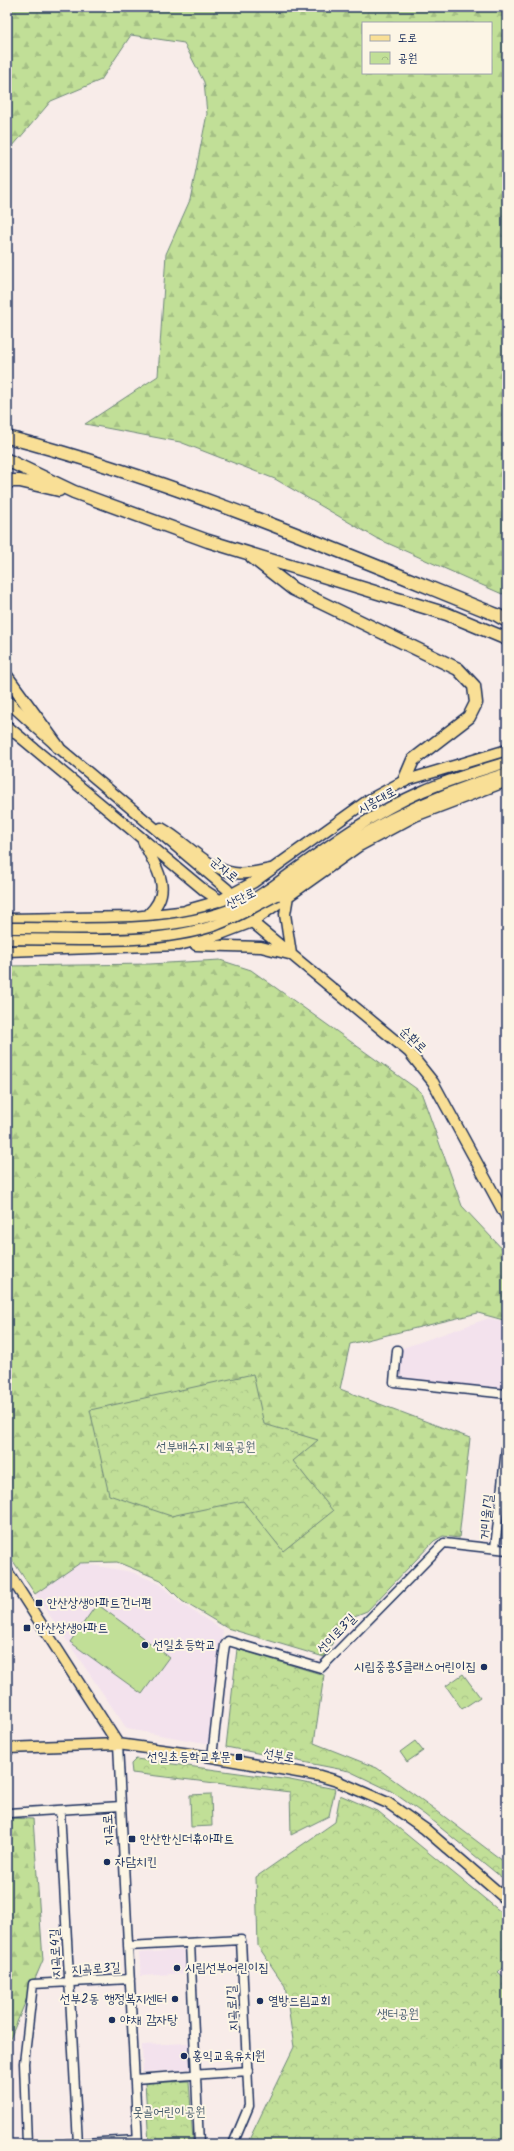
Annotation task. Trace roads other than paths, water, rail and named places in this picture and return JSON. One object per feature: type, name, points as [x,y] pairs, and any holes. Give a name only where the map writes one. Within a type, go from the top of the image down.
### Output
[{"type":"highway","points":[[7,437],[66,452],[220,503],[490,612],[507,621]]},
{"type":"highway","points":[[7,460],[74,492],[208,541],[448,614],[507,639]]},
{"type":"highway","points":[[7,482],[20,482],[74,492]]},
{"type":"highway","points":[[246,553],[293,589],[458,669],[474,686],[476,703],[470,717],[413,760],[404,781]]},
{"type":"highway","points":[[7,677],[58,747]]},
{"type":"main road","name":"군자로","points":[[7,701],[58,747],[232,894],[252,922]]},
{"type":"main road","name":"군자로","points":[[7,726],[193,881],[219,901],[252,922]]},
{"type":"main road","points":[[7,919],[148,916],[187,910],[219,901],[254,882],[367,801],[404,781],[507,750]]},
{"type":"main road","name":"시흥대로","points":[[274,891],[346,834],[393,806],[424,791],[507,762]]},
{"type":"main road","name":"시흥대로","points":[[274,891],[350,843],[390,820],[430,800],[507,773]]},
{"type":"main road","points":[[176,945],[218,935],[252,922],[288,896],[317,878],[359,846],[415,816],[507,782]]},
{"type":"main road","points":[[144,819],[175,835],[214,866],[234,873],[247,873],[273,869]]},
{"type":"main road","points":[[141,838],[157,867],[162,888],[160,901],[148,916]]},
{"type":"main road","points":[[193,881],[199,882],[204,879],[205,875],[203,869]]},
{"type":"main road","points":[[273,869],[266,878],[265,886],[275,898],[288,896]]},
{"type":"main road","name":"산단로","points":[[214,920],[274,891]]},
{"type":"main road","points":[[7,951],[176,945],[261,947],[291,954],[285,914],[288,896]]},
{"type":"main road","points":[[187,910],[197,910],[207,919],[207,932],[195,941]]},
{"type":"main road","points":[[7,928],[143,927],[214,920]]},
{"type":"main road","points":[[7,939],[130,938],[172,935],[214,920]]},
{"type":"main road","name":"순환로","points":[[252,922],[409,1052],[433,1082],[507,1218]]},
{"type":"main road","name":"지곡로","points":[[7,1571],[118,1744]]},
{"type":"main road","name":"선부로","points":[[7,1748],[118,1744],[212,1757],[320,1776],[350,1785],[388,1803],[425,1829],[507,1900]]},
{"type":"street","points":[[397,1350],[394,1382],[507,1394]]},
{"type":"street","name":"거미울1길","points":[[495,1548],[507,1440]]},
{"type":"street","name":"선이로3길","points":[[212,1757],[223,1658],[225,1644],[228,1641],[321,1668],[444,1543],[507,1550]]},
{"type":"street","name":"지곡로","points":[[118,1744],[138,2142]]},
{"type":"street","points":[[9,1813],[121,1806]]},
{"type":"street","name":"지곡로4길","points":[[60,1810],[78,2144]]},
{"type":"street","name":"지곡로1길","points":[[190,1943],[241,1940],[249,2106],[233,2144]]},
{"type":"street","points":[[128,1946],[190,1943],[199,2144]]},
{"type":"street","name":"지곡로3길","points":[[27,2144],[24,2063],[33,1984],[130,1979]]},
{"type":"street","points":[[135,2079],[248,2071]]},
{"type":"street","points":[[66,2144],[138,2142]]},
{"type":"place","name":"안산상생아파트건너편","points":[[39,1603]]},
{"type":"place","name":"안산상생아파트","points":[[27,1628]]},
{"type":"place","name":"선일초등학교","points":[[145,1645]]},
{"type":"place","name":"시립중흥S클래스어린이집","points":[[484,1667]]},
{"type":"place","name":"선일초등학교후문","points":[[239,1757]]},
{"type":"place","name":"안산한신더휴아파트","points":[[132,1839]]},
{"type":"place","name":"자담치킨","points":[[107,1862]]},
{"type":"place","name":"시립선부어린이집","points":[[177,1968]]},
{"type":"place","name":"선부2동 행정복지센터","points":[[175,1999]]},
{"type":"place","name":"열방드림교회","points":[[260,2001]]},
{"type":"place","name":"야채 감자탕","points":[[112,2020]]},
{"type":"place","name":"홍익교육유치원","points":[[184,2056]]},
{"type":"park label","name":"선부배수지 체육공원","points":[[206,1447]]},
{"type":"park label","name":"샛터공원","points":[[398,2014]]},
{"type":"park label","name":"못골어린이공원","points":[[169,2112]]}]
